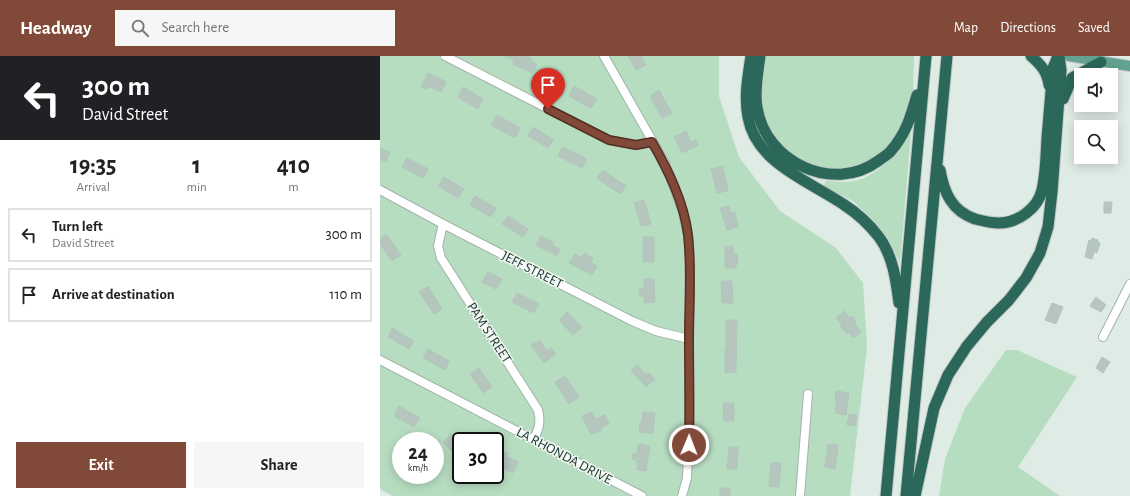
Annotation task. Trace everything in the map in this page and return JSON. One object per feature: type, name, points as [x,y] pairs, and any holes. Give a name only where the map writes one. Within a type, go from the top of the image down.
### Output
[{"type":"highway","points":[[751,56],[746,96],[748,118],[755,137],[768,154],[785,169],[844,204],[865,220],[880,238],[892,259],[902,322]]},
{"type":"highway","points":[[760,56],[757,78],[757,107],[769,140],[782,154],[801,166],[834,175],[854,173],[871,166],[889,153],[910,122],[925,69]]},
{"type":"highway","points":[[886,496],[926,56]]},
{"type":"highway","points":[[906,496],[947,56]]},
{"type":"highway","points":[[1031,56],[1044,68],[1048,78],[1051,96]]},
{"type":"highway","points":[[938,153],[942,184],[949,199],[959,210],[985,222],[1000,223],[1014,220],[1026,214],[1037,202],[1042,191],[1053,68],[1058,56]]},
{"type":"highway","points":[[915,496],[934,408],[948,375],[966,346],[1018,289],[1040,253],[1048,226],[1052,192],[1061,70],[1058,56]]},
{"type":"highway","points":[[1059,111],[1064,92],[1072,78],[1101,62]]},
{"type":"main road","points":[[1069,56],[1130,66]]},
{"type":"street","points":[[444,56],[609,140],[636,145],[652,142]]},
{"type":"street","points":[[604,56],[665,163],[682,209],[688,234],[690,265],[689,460],[687,478],[682,496]]},
{"type":"street","name":"JEFF STREET","points":[[380,190],[632,321],[656,331],[689,339]]},
{"type":"street","name":"PAM STREET","points":[[443,224],[438,246],[441,258],[538,410],[540,418],[538,430],[533,440]]},
{"type":"street","points":[[1103,337],[1130,284]]},
{"type":"street","name":"LA RHONDA DRIVE","points":[[380,360],[642,496]]},
{"type":"street","points":[[800,496],[808,394]]},
{"type":"green space","points":[[380,56],[719,56],[719,96],[739,157],[780,211],[836,248],[863,283],[867,347],[850,496],[393,496],[380,489]]},
{"type":"green space","points":[[766,56],[914,56],[913,91],[902,127],[887,150],[862,166],[843,170],[820,169],[795,158],[778,142],[764,120],[761,82]]},
{"type":"green space","points":[[911,132],[900,263],[888,238],[869,216],[853,201],[823,186],[826,181],[847,182],[858,180],[876,171],[892,157]]},
{"type":"green space","points":[[1006,350],[1017,350],[1077,377],[1018,467],[1060,496],[939,496],[945,459],[965,408]]},
{"type":"building","points":[[505,56],[528,56],[532,58],[531,61],[537,64],[532,73],[513,64],[514,60]]},
{"type":"building","points":[[628,56],[641,56],[646,65],[636,70]]},
{"type":"building","points":[[428,73],[446,82],[441,92],[428,86],[427,89],[421,87]]},
{"type":"building","points":[[574,86],[597,99],[591,108],[569,96]]},
{"type":"building","points":[[463,87],[483,99],[478,109],[458,97]]},
{"type":"building","points":[[659,90],[672,113],[662,118],[650,96]]},
{"type":"building","points":[[497,115],[520,128],[515,138],[491,125]]},
{"type":"building","points":[[533,127],[554,140],[548,148],[528,136]]},
{"type":"building","points":[[686,131],[691,142],[696,140],[698,145],[682,153],[674,137]]},
{"type":"building","points":[[563,147],[587,159],[582,168],[558,156]]},
{"type":"building","points":[[380,148],[390,152],[386,162],[380,159]]},
{"type":"building","points":[[407,158],[428,169],[423,178],[402,167]]},
{"type":"building","points":[[723,166],[728,191],[717,193],[711,169]]},
{"type":"building","points":[[603,170],[626,186],[620,194],[597,178]]},
{"type":"building","points":[[444,177],[464,189],[458,198],[438,186]]},
{"type":"building","points":[[475,196],[496,208],[491,217],[470,205]]},
{"type":"building","points":[[644,200],[651,224],[641,226],[634,203]]},
{"type":"building","points":[[1104,202],[1112,202],[1111,213],[1104,213]]},
{"type":"building","points":[[729,206],[730,213],[735,212],[738,227],[727,230],[720,208]]},
{"type":"building","points":[[508,216],[528,229],[523,237],[502,224]]},
{"type":"building","points":[[386,234],[401,255],[392,261],[380,244],[380,239]]},
{"type":"building","points":[[541,236],[554,243],[552,245],[560,249],[557,256],[536,245]]},
{"type":"building","points":[[643,237],[654,237],[654,262],[643,262]]},
{"type":"building","points":[[1092,238],[1098,240],[1100,243],[1097,253],[1094,252],[1092,259],[1085,257],[1089,240],[1091,241]]},
{"type":"building","points":[[733,246],[733,254],[737,254],[738,264],[736,264],[736,268],[725,268],[725,247]]},
{"type":"building","points":[[585,253],[593,258],[591,263],[597,266],[592,275],[569,263],[575,254],[582,258]]},
{"type":"building","points":[[488,272],[502,279],[496,289],[482,282]]},
{"type":"building","points":[[644,279],[654,279],[655,302],[644,303],[644,296],[639,296],[639,289],[644,289]]},
{"type":"building","points":[[721,281],[732,281],[733,303],[722,303]]},
{"type":"building","points":[[428,286],[442,309],[434,314],[419,292]]},
{"type":"building","points":[[517,293],[539,304],[534,313],[512,302]]},
{"type":"building","points":[[1096,297],[1106,305],[1101,312],[1090,306]]},
{"type":"building","points":[[1052,303],[1063,307],[1056,324],[1045,320]]},
{"type":"building","points":[[844,311],[850,318],[852,316],[856,321],[854,323],[861,332],[853,338],[849,332],[847,334],[840,326],[842,324],[836,318]]},
{"type":"building","points":[[567,312],[582,327],[573,335],[559,320]]},
{"type":"building","points":[[726,320],[737,320],[736,372],[725,373],[726,349]]},
{"type":"building","points":[[392,328],[414,341],[409,349],[388,337]]},
{"type":"building","points":[[540,340],[547,351],[551,348],[556,354],[544,363],[531,345]]},
{"type":"building","points":[[428,349],[449,361],[445,370],[423,358]]},
{"type":"building","points":[[1102,357],[1110,362],[1103,373],[1096,368]]},
{"type":"building","points":[[637,365],[646,375],[649,373],[655,379],[646,387],[631,370]]},
{"type":"building","points":[[479,368],[492,387],[483,393],[470,374]]},
{"type":"building","points":[[565,376],[579,397],[569,404],[555,382]]},
{"type":"building","points":[[836,391],[849,393],[846,415],[835,413],[837,401],[835,401]]},
{"type":"building","points":[[723,403],[734,403],[734,421],[724,421]]},
{"type":"building","points":[[399,406],[420,418],[414,427],[394,416]]},
{"type":"building","points":[[592,412],[596,419],[605,415],[609,424],[601,428],[602,430],[591,435],[582,416]]},
{"type":"building","points":[[643,412],[655,413],[653,433],[639,432]]},
{"type":"building","points":[[849,414],[857,415],[855,426],[847,425]]},
{"type":"building","points":[[451,434],[452,435],[452,451],[444,444]]},
{"type":"building","points":[[638,444],[650,446],[646,471],[637,470],[638,462],[636,462],[637,460],[632,459],[633,453],[637,454]]},
{"type":"building","points":[[828,444],[838,445],[835,469],[825,467]]},
{"type":"building","points":[[729,447],[738,447],[737,469],[727,469]]},
{"type":"building","points":[[504,452],[508,454],[506,456],[518,462],[513,473],[504,468]]},
{"type":"building","points":[[771,463],[781,463],[779,487],[769,486]]},
{"type":"building","points":[[720,488],[730,488],[730,496],[720,496]]},
{"type":"route","points":[[548,109],[609,140],[636,145],[652,142],[665,163],[682,209],[688,234],[690,265],[689,445]]}]
